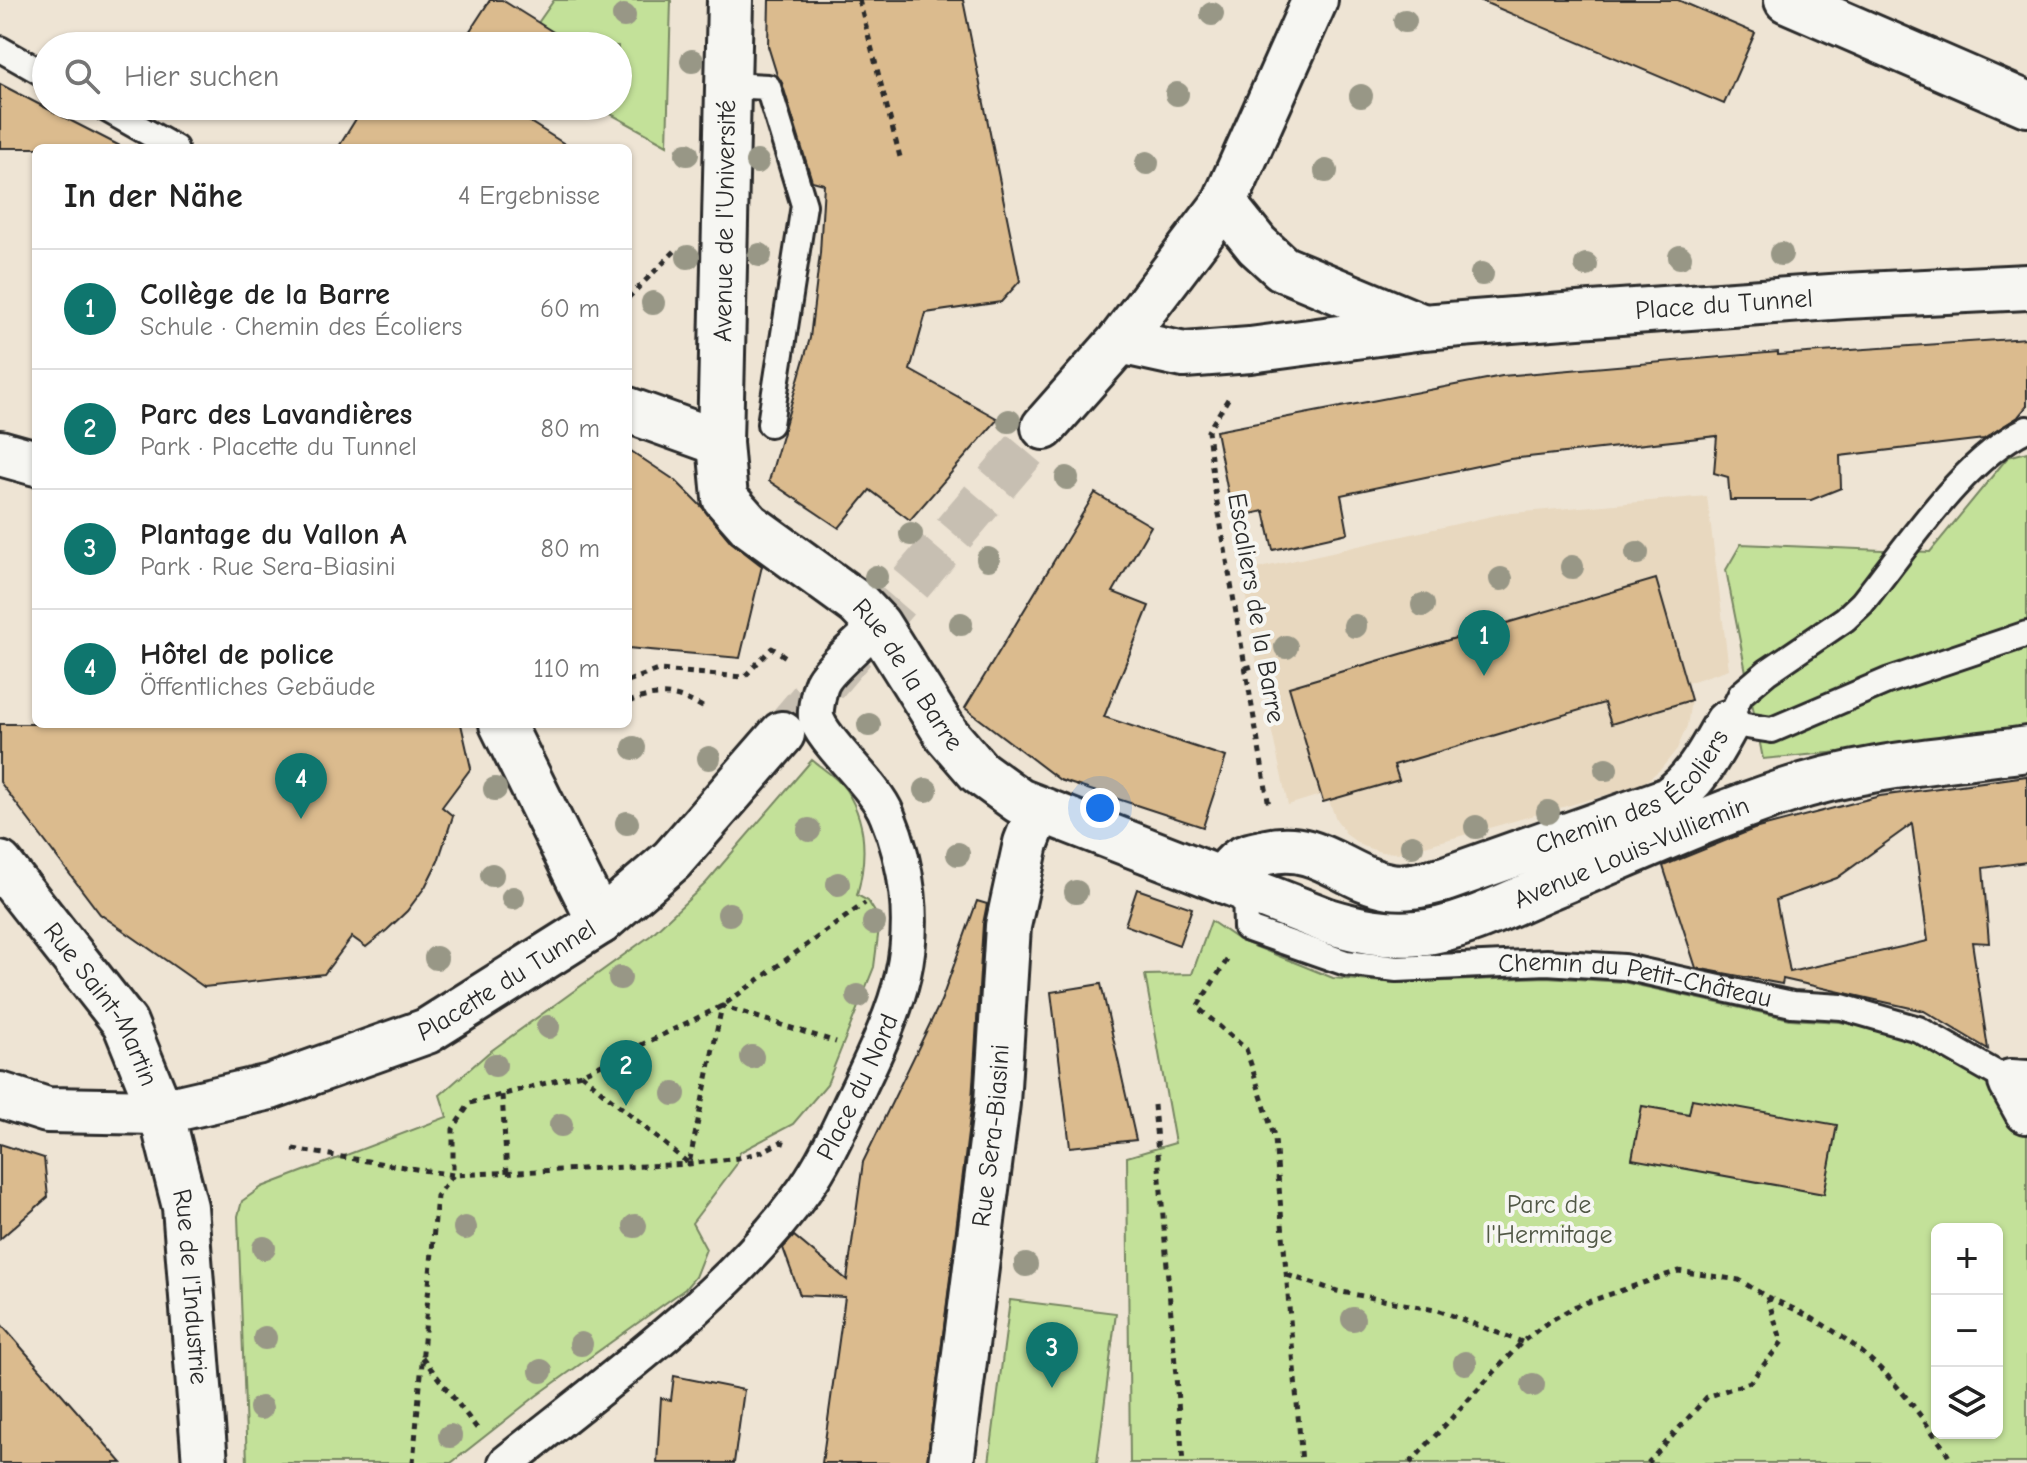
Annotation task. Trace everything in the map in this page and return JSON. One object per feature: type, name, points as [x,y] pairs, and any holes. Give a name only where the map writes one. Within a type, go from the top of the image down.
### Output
[{"type":"street","name":"Avenue de l'Université","points":[[720,443],[730,0]]},
{"type":"street","points":[[1044,427],[1120,341],[1224,204],[1315,0]]},
{"type":"street","points":[[1787,0],[2027,104]]},
{"type":"street","name":"Place du Tunnel","points":[[1224,204],[1257,245],[1282,268],[1423,327]]},
{"type":"street","name":"Place du Tunnel","points":[[1120,341],[1184,355],[1250,350],[1423,327],[1762,302],[2027,287]]},
{"type":"street","points":[[632,411],[720,443]]},
{"type":"street","name":"Rue de la Barre","points":[[720,443],[725,498],[749,525],[858,604],[878,625],[947,735],[979,772],[1009,795],[1039,810],[1238,899]]},
{"type":"street","points":[[0,453],[32,462]]},
{"type":"street","name":"Place du Nord","points":[[495,1450],[657,1342],[769,1233],[804,1190],[826,1156],[884,1034],[903,975],[911,925],[908,891],[886,812],[854,766],[828,737],[816,716],[822,681],[878,625]]},
{"type":"street","name":"Chemin des Écoliers","points":[[1238,899],[1238,859],[1277,849],[1307,851],[1390,886],[1420,885],[1445,879],[1668,800],[1687,788],[1727,723]]},
{"type":"street","points":[[504,728],[600,922]]},
{"type":"street","name":"Placette du Tunnel","points":[[0,1095],[47,1110],[161,1112],[270,1087],[427,1031],[600,922],[672,860],[782,734]]},
{"type":"street","name":"Avenue Louis-Vulliemin","points":[[1238,899],[1364,932],[1421,933],[1462,922],[1511,903],[1740,807],[1791,789],[1865,772],[2027,749]]},
{"type":"street","name":"Rue Sera-Biasini","points":[[951,1463],[997,1103],[1008,926],[1026,843],[1039,810]]},
{"type":"street","name":"Rue Saint-Martin","points":[[0,864],[125,1023],[161,1112]]},
{"type":"street","name":"Rue de l'Industrie","points":[[161,1112],[185,1207],[205,1463]]},
{"type":"lane","points":[[0,49],[32,67]]},
{"type":"lane","points":[[728,85],[768,87],[804,205],[770,424]]},
{"type":"lane","points":[[126,120],[168,144]]},
{"type":"lane","name":"Chemin des Écoliers","points":[[1727,723],[1741,694],[1767,672],[1845,619],[1862,603],[1963,477],[1989,452],[2027,429]]},
{"type":"lane","points":[[1727,723],[1772,730],[1887,681],[2027,634]]},
{"type":"lane","name":"Chemin du Petit-Château","points":[[1238,899],[1346,963],[1397,969],[1546,962],[1624,967],[1792,1004],[1842,1007],[1918,1029],[2022,1092]]},
{"type":"path","points":[[859,0],[900,157]]},
{"type":"path","points":[[632,294],[663,264]]},
{"type":"path","name":"Escaliers de la Barre","points":[[1233,391],[1208,431],[1214,485],[1266,792]]},
{"type":"path","points":[[1246,668],[1257,665]]},
{"type":"path","points":[[632,680],[658,670],[744,677]]},
{"type":"path","points":[[632,700],[650,693],[685,697],[708,710]]},
{"type":"path","points":[[413,1463],[437,1196],[453,1175],[453,1129],[470,1103],[581,1074],[722,1006],[868,901]]},
{"type":"path","points":[[1231,954],[1197,1007],[1246,1049],[1275,1139],[1302,1463]]},
{"type":"path","points":[[722,1006],[844,1045]]},
{"type":"path","points":[[689,1164],[722,1006]]},
{"type":"path","points":[[581,1074],[689,1164]]},
{"type":"path","points":[[502,1095],[507,1173]]},
{"type":"path","points":[[1154,1105],[1183,1463]]},
{"type":"path","points":[[293,1149],[453,1175],[689,1164],[738,1158]]},
{"type":"path","points":[[1410,1463],[1522,1342],[1548,1322],[1576,1306],[1678,1271],[1739,1280],[1767,1297],[1807,1313],[1852,1342],[1888,1376],[1916,1410],[1952,1463]]},
{"type":"path","points":[[1287,1275],[1337,1291],[1440,1311],[1522,1342]]},
{"type":"path","points":[[1648,1463],[1707,1397],[1750,1382],[1782,1342],[1767,1297]]},
{"type":"path","points":[[422,1357],[495,1450]]},
{"type":"shaded area","points":[[1707,496],[1729,669],[1687,683],[1691,700],[1687,726],[1677,749],[1661,769],[1641,785],[1400,853],[1381,852],[1362,846],[1347,835],[1329,801],[1322,802],[1320,795],[1288,805],[1257,665],[1242,572],[1501,514]]},
{"type":"green space","points":[[554,0],[671,0],[667,145],[622,120],[632,120],[632,32],[552,32],[538,23]]},
{"type":"green space","points":[[2027,452],[2027,728],[1861,750],[1763,759],[1726,570],[1741,544],[1930,552],[2008,457]]},
{"type":"green space","points":[[812,760],[843,786],[858,815],[863,854],[857,895],[868,901],[880,920],[874,967],[827,1084],[793,1124],[740,1152],[736,1165],[692,1223],[706,1249],[695,1277],[685,1289],[536,1396],[451,1463],[247,1463],[238,1216],[242,1201],[262,1187],[447,1117],[440,1095],[488,1053],[650,936],[706,883]]},
{"type":"green space","name":"Parc de l'Hermitage","points":[[1211,921],[1239,940],[1333,978],[1397,983],[1546,977],[1623,982],[1790,1019],[1840,1022],[1908,1036],[2004,1088],[2027,1130],[2027,1463],[1130,1463],[1127,1157],[1175,1143],[1145,975],[1192,974]]},
{"type":"green space","points":[[1010,1300],[1116,1313],[1097,1463],[989,1463]]},
{"type":"building","points":[[490,0],[502,0],[553,32],[469,32]]},
{"type":"building","points":[[769,0],[963,0],[1020,281],[1001,302],[926,313],[910,370],[998,419],[910,520],[870,490],[839,528],[769,481],[810,338],[824,184],[812,181],[768,46]]},
{"type":"building","points":[[1479,0],[1678,0],[1755,33],[1724,104]]},
{"type":"building","points":[[0,84],[32,101],[32,120],[69,120],[116,144],[32,144],[32,148],[0,148]]},
{"type":"building","points":[[355,120],[527,120],[565,144],[340,144]]},
{"type":"building","points":[[2027,338],[2027,406],[2018,417],[1984,439],[1840,456],[1841,488],[1811,500],[1730,500],[1728,477],[1714,473],[1717,436],[1510,459],[1341,495],[1348,533],[1273,550],[1264,511],[1233,518],[1216,431],[1502,376],[1778,352],[1778,355]]},
{"type":"building","points":[[632,452],[676,481],[731,542],[762,566],[740,658],[632,648]]},
{"type":"building","points":[[1095,493],[1151,526],[1113,592],[1149,606],[1104,717],[1226,757],[1203,827],[1060,780],[965,708]]},
{"type":"building","points":[[1656,579],[1691,700],[1611,724],[1604,703],[1394,765],[1399,780],[1323,802],[1289,687]]},
{"type":"building","points":[[0,724],[32,724],[32,728],[462,728],[471,768],[442,807],[453,816],[438,861],[425,887],[407,911],[387,930],[366,947],[352,937],[324,974],[204,987],[100,914],[0,782]]},
{"type":"building","points":[[2027,776],[2027,862],[1983,868],[1989,943],[1972,942],[1988,1049],[1924,1011],[1783,979],[1782,984],[1696,968],[1663,866],[1754,829],[1880,796]],"holes":[[[1912,824],[1928,941],[1790,972],[1776,900],[1837,878]]]},
{"type":"building","points":[[1137,889],[1192,908],[1179,945],[1125,925]]},
{"type":"building","points":[[977,901],[987,904],[983,924],[972,1101],[927,1463],[822,1463],[845,1297],[800,1295],[783,1248],[794,1236],[847,1280],[863,1162],[941,1001]]},
{"type":"building","points":[[1101,984],[1136,1140],[1070,1147],[1051,992]]},
{"type":"building","points":[[1692,1099],[1837,1125],[1824,1194],[1632,1159],[1642,1106],[1689,1114]]},
{"type":"building","points":[[0,1144],[44,1158],[48,1197],[0,1239]]},
{"type":"building","points":[[0,1323],[122,1463],[0,1463]]},
{"type":"building","points":[[674,1376],[744,1390],[734,1463],[657,1463],[661,1398],[671,1400]]},
{"type":"tunnel","points":[[782,734],[1044,427]]},
{"type":"place","name":"Collège de la Barre","points":[[1484,676]]},
{"type":"place","name":"Hôtel de police","points":[[301,819]]},
{"type":"place","name":"Parc des Lavandières","points":[[626,1106]]},
{"type":"place","name":"Plantage du Vallon A","points":[[1052,1388]]}]
